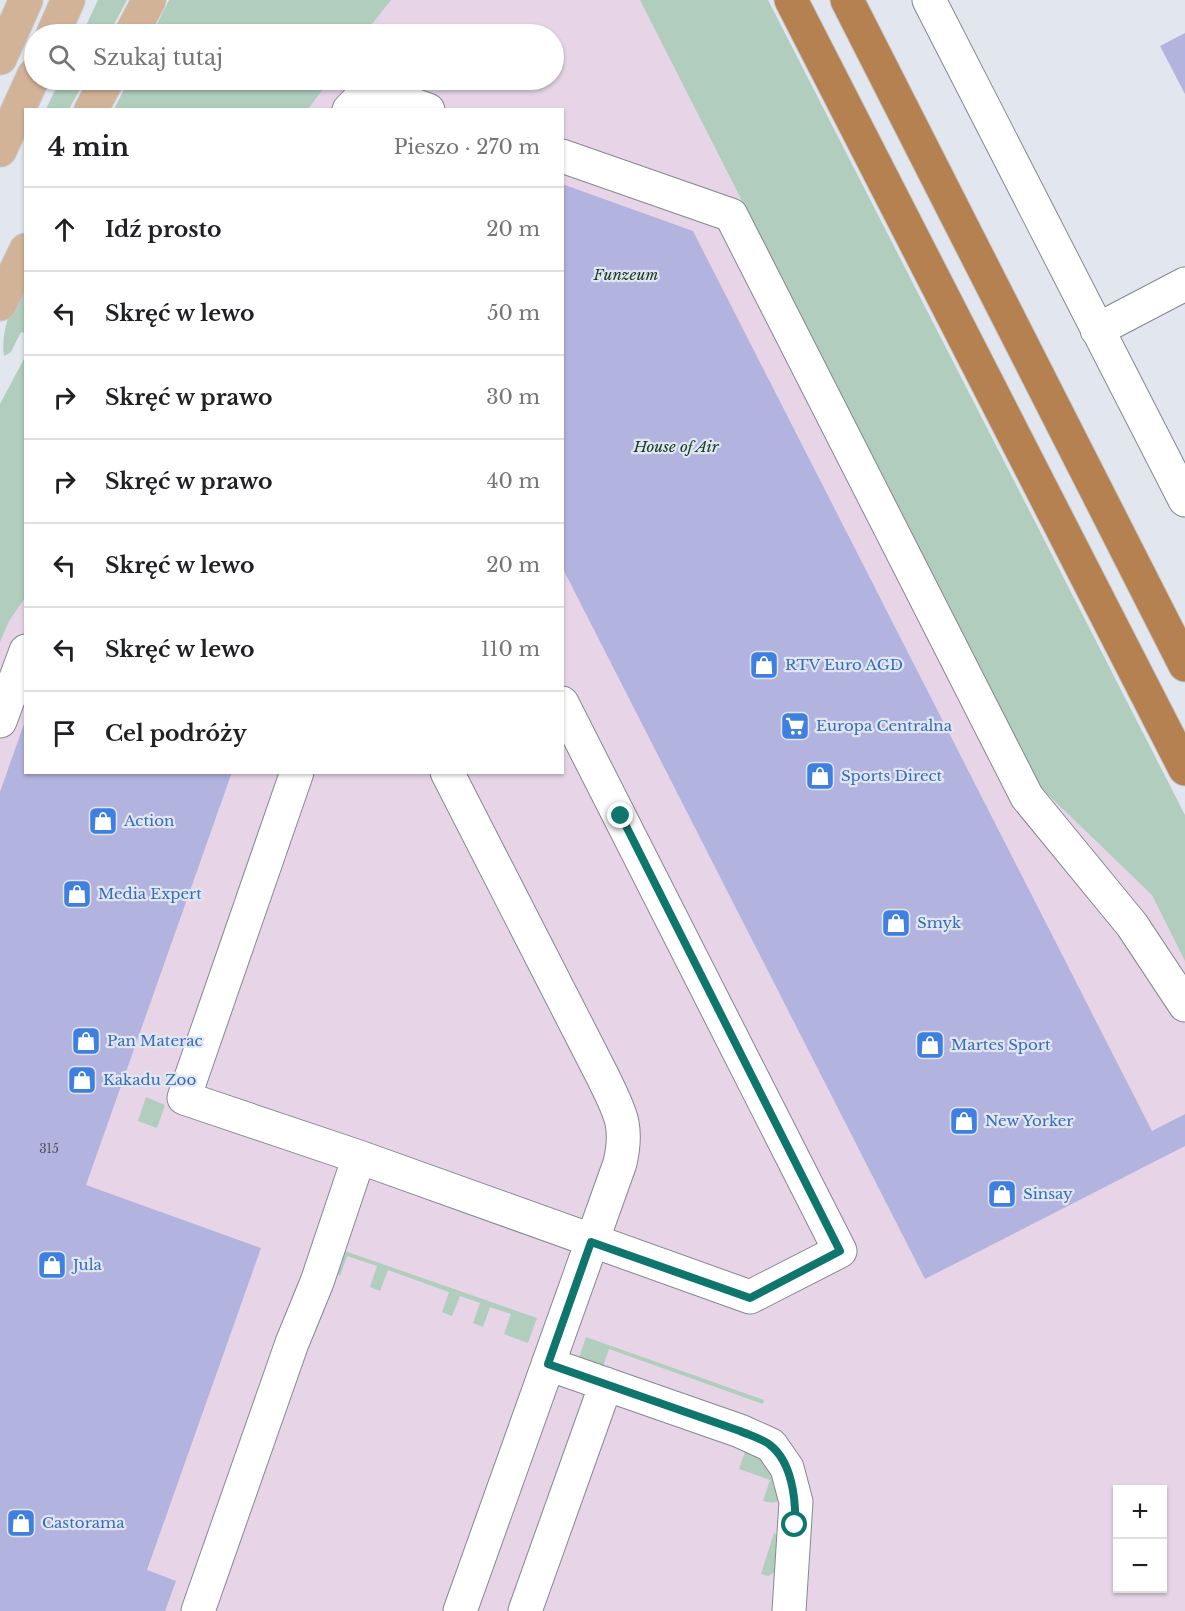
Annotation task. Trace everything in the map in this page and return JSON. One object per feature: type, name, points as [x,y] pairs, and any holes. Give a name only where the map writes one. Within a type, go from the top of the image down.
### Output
[{"type":"highway","points":[[791,0],[1185,769]]},
{"type":"highway","points":[[847,0],[1185,665]]},
{"type":"main road","points":[[0,58],[26,0]]},
{"type":"main road","points":[[57,24],[68,0]]},
{"type":"main road","points":[[136,24],[149,0]]},
{"type":"main road","points":[[0,150],[27,90]]},
{"type":"main road","points":[[92,108],[102,90]]},
{"type":"main road","points":[[0,304],[24,254]]},
{"type":"street","points":[[928,0],[1185,500]]},
{"type":"street","points":[[352,108],[368,90]]},
{"type":"street","points":[[372,90],[422,108]]},
{"type":"street","points":[[564,157],[731,215],[1027,797],[1131,925],[1185,1005]]},
{"type":"street","points":[[1097,330],[1185,284]]},
{"type":"street","points":[[0,721],[24,656]]},
{"type":"street","points":[[296,774],[184,1098],[359,1157],[750,1298],[840,1251],[564,707]]},
{"type":"street","points":[[448,774],[622,1120],[624,1146],[460,1611]]},
{"type":"street","points":[[198,1611],[292,1343],[318,1282],[359,1157]]},
{"type":"street","points":[[548,1364],[740,1431],[771,1445],[787,1468],[796,1502],[789,1611]]},
{"type":"street","points":[[525,1611],[606,1384]]},
{"type":"shaded area","name":"Europa Centralna","points":[[213,0],[716,0],[1185,937],[1185,1611],[0,1611],[0,462],[24,425],[24,774],[564,774],[564,108],[173,108],[180,90],[564,90],[564,24],[205,24]]},
{"type":"green space","points":[[98,0],[127,0],[114,24],[87,24]]},
{"type":"green space","points":[[169,0],[391,0],[372,24],[157,24]]},
{"type":"green space","points":[[640,0],[768,0],[1185,815],[1185,961],[1152,895],[1039,786]]},
{"type":"green space","points":[[55,90],[79,90],[70,108],[46,108]]},
{"type":"green space","points":[[124,90],[322,90],[309,108],[115,108]]},
{"type":"green space","points":[[24,284],[24,333],[21,332],[11,352],[4,356],[4,336],[12,308]]},
{"type":"green space","points":[[24,359],[24,599],[9,621],[0,642],[0,404]]},
{"type":"green space","points":[[146,1097],[165,1105],[157,1128],[138,1121]]},
{"type":"green space","points":[[342,1250],[537,1318],[528,1343],[504,1334],[511,1314],[490,1307],[483,1327],[473,1323],[480,1303],[460,1296],[452,1316],[442,1312],[449,1292],[388,1270],[380,1291],[370,1287],[377,1266],[347,1256],[340,1276],[336,1273]]},
{"type":"green space","points":[[586,1337],[764,1400],[763,1404],[609,1349],[602,1369],[578,1361]]},
{"type":"green space","points":[[746,1449],[765,1459],[782,1498],[780,1500],[763,1501],[770,1480],[739,1469]]},
{"type":"green space","points":[[774,1533],[778,1535],[776,1572],[768,1576],[761,1574]]},
{"type":"building","points":[[1185,33],[1185,94],[1160,46]]},
{"type":"building","name":"Europa Centralna","points":[[564,185],[693,231],[1152,1131],[1185,1114],[1185,1146],[925,1279],[564,571]]},
{"type":"building","points":[[24,724],[24,774],[231,774],[86,1185],[261,1248],[147,1570],[176,1581],[165,1611],[0,1611],[0,792]]},
{"type":"place","name":"RTV Euro AGD","points":[[764,665]]},
{"type":"place","name":"Europa Centralna","points":[[795,726]]},
{"type":"place","name":"Sports Direct","points":[[820,776]]},
{"type":"place","name":"Action","points":[[103,821]]},
{"type":"place","name":"Media Expert","points":[[77,894]]},
{"type":"place","name":"Smyk","points":[[896,923]]},
{"type":"place","name":"Pan Materac","points":[[86,1041]]},
{"type":"place","name":"Martes Sport","points":[[930,1045]]},
{"type":"place","name":"Kakadu Zoo","points":[[82,1080]]},
{"type":"place","name":"New Yorker","points":[[964,1121]]},
{"type":"place","name":"Sinsay","points":[[1002,1194]]},
{"type":"place","name":"Jula","points":[[52,1265]]},
{"type":"place","name":"Castorama","points":[[21,1523]]},
{"type":"route","points":[[621,816],[840,1251],[750,1298],[591,1242],[548,1364],[740,1431],[771,1445],[787,1468],[796,1502],[795,1525]]},
{"type":"park label","name":"Funzeum","points":[[626,275]]},
{"type":"park label","name":"House of Air","points":[[676,447]]}]
